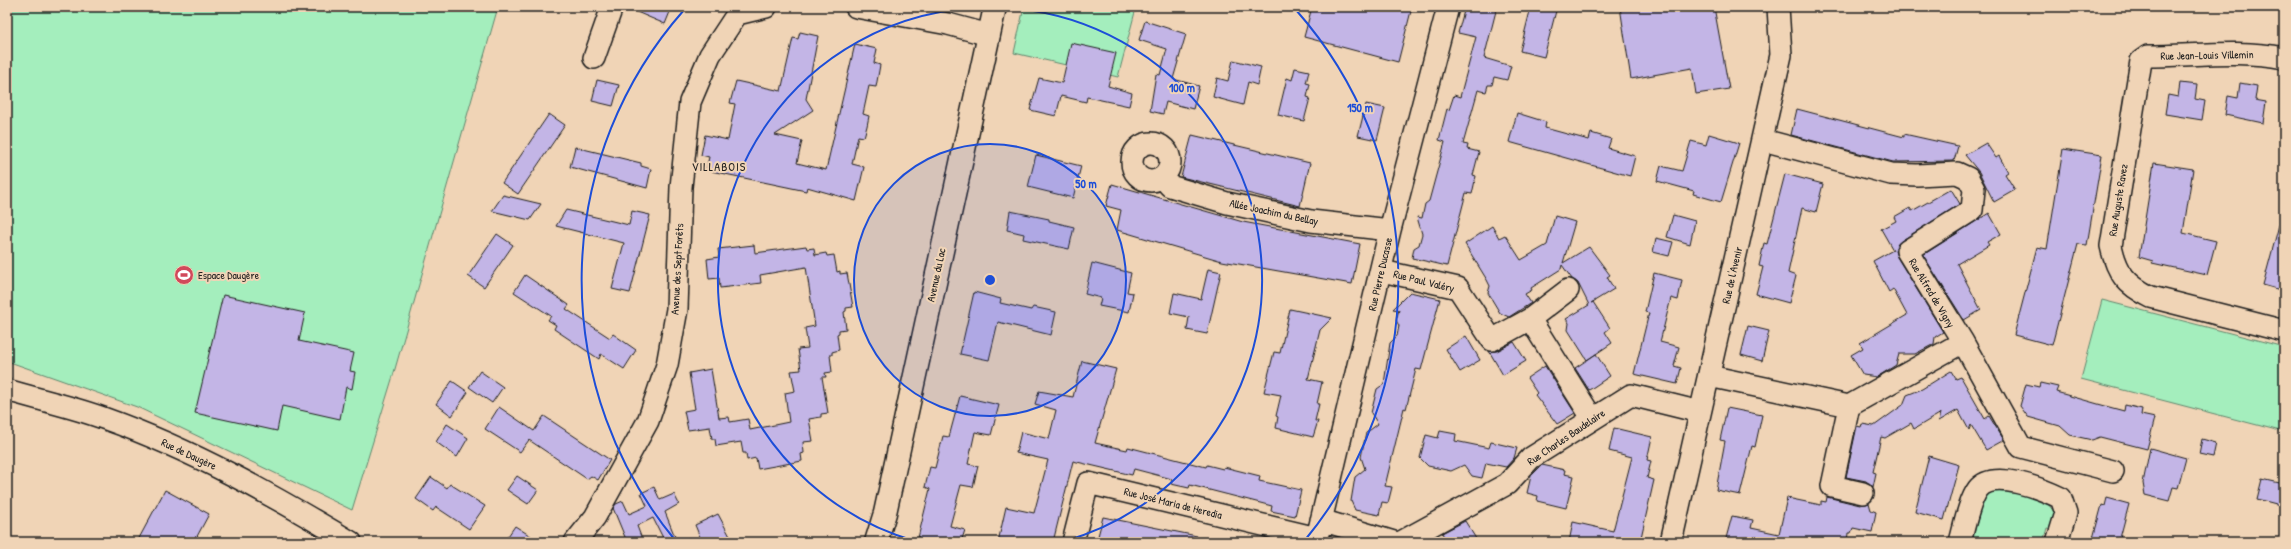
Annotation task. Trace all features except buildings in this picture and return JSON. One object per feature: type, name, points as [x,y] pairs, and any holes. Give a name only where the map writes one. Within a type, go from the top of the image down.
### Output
[{"type":"street","points":[[594,58],[612,7]]},
{"type":"street","name":"Avenue des Sept Forêts","points":[[575,542],[595,517],[648,421],[667,365],[676,309],[681,187],[690,102],[710,55],[737,14],[766,7]]},
{"type":"street","points":[[856,7],[948,24],[989,34]]},
{"type":"street","name":"Avenue du Lac","points":[[876,542],[885,513],[995,7]]},
{"type":"street","name":"Rue Pierre Ducasse","points":[[1318,533],[1382,271],[1390,230],[1448,7]]},
{"type":"street","name":"Rue de l'Avenir","points":[[1671,542],[1781,55],[1778,7]]},
{"type":"street","name":"Rue Jean-Louis Villemin","points":[[2138,69],[2141,61],[2148,56],[2226,53],[2270,55],[2284,58]]},
{"type":"street","name":"Rue Auguste Ravez","points":[[2138,69],[2111,246],[2114,261],[2123,278],[2135,290],[2151,297],[2284,331]]},
{"type":"street","name":"Rue Alfred de Vigny","points":[[1763,140],[1891,174],[1917,175],[1957,173],[1968,178],[1974,189],[1972,210],[1907,251],[1963,342],[2021,447],[2113,471]]},
{"type":"street","name":"Allée Joachim du Bellay","points":[[1163,178],[1170,186],[1227,203],[1311,221],[1390,230]]},
{"type":"street","name":"Rue Paul Valéry","points":[[1382,271],[1458,288],[1492,340],[1530,319],[1568,290]]},
{"type":"street","points":[[1530,319],[1592,418]]},
{"type":"street","points":[[1709,376],[1849,406],[1963,342]]},
{"type":"street","name":"Rue de Daugère","points":[[10,394],[105,418],[179,448],[249,482],[350,542]]},
{"type":"street","name":"Rue Charles Baudelaire","points":[[1411,540],[1507,484],[1531,458],[1592,418],[1631,395],[1700,412]]},
{"type":"street","points":[[1849,406],[1832,486],[1863,493]]},
{"type":"street","points":[[1960,542],[1977,491],[1984,483],[2004,479],[2061,498],[2066,513],[2057,542]]},
{"type":"street","name":"Rue José Maria de Heredia","points":[[1073,542],[1088,483],[1318,533]]},
{"type":"street","points":[[1318,533],[1394,542]]},
{"type":"green space","name":"Espace Daugère","points":[[7,7],[498,7],[393,376],[352,510],[137,407],[7,361]]},
{"type":"green space","points":[[1024,7],[1136,8],[1118,77],[1014,53]]},
{"type":"green space","points":[[2102,300],[2284,347],[2284,432],[2081,379]]},
{"type":"green space","points":[[2001,488],[2045,500],[2058,517],[2055,529],[2047,528],[2043,542],[1972,542],[1983,498],[1990,489]]},
{"type":"place","name":"Espace Daugère","points":[[184,275]]},
{"type":"district","name":"VILLABOIS","points":[[719,166]]}]
